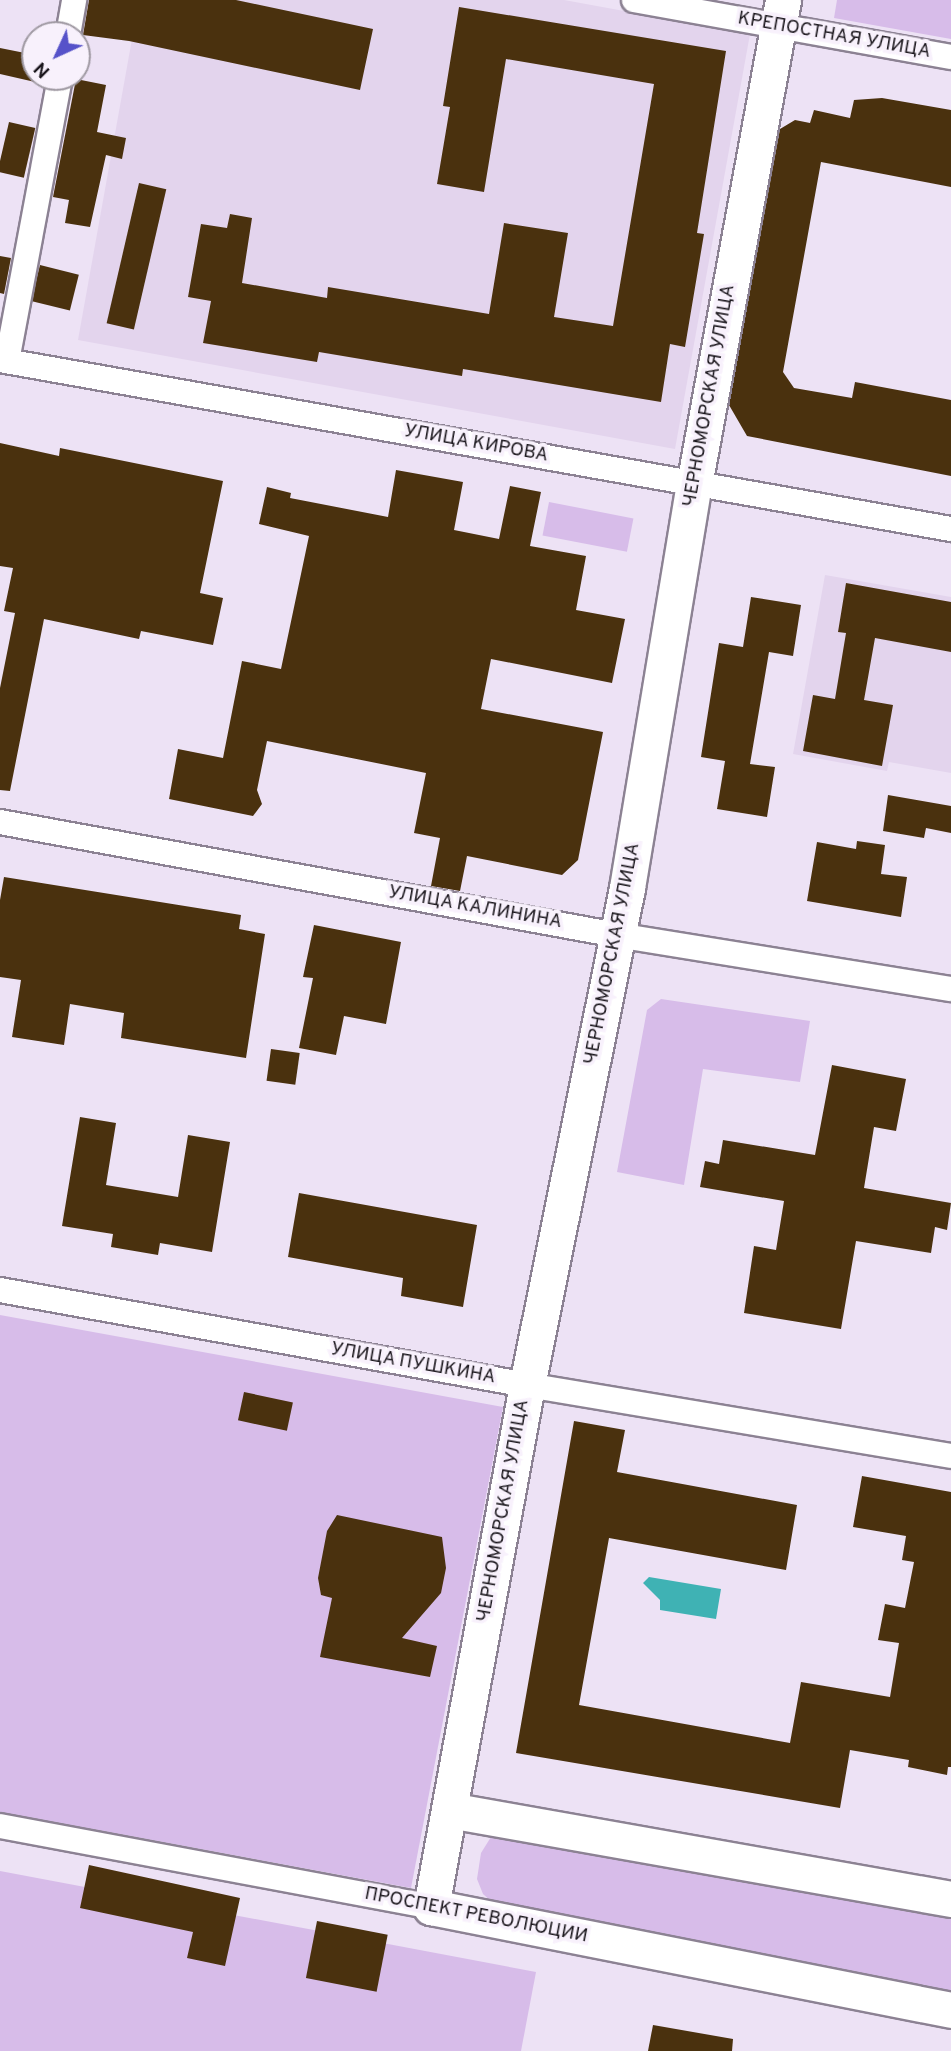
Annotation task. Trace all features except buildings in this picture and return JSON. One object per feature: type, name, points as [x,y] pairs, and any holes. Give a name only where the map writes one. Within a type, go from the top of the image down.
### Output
[{"type":"street","points":[[70,21],[74,0]]},
{"type":"street","name":"КРЕПОСТНАЯ УЛИЦА","points":[[634,0],[780,13],[951,57]]},
{"type":"street","name":"ЧЕРНОМОРСКАЯ УЛИЦА","points":[[431,1907],[527,1385],[617,935],[694,483],[780,13]]},
{"type":"street","points":[[3,360],[57,91]]},
{"type":"street","name":"УЛИЦА КИРОВА","points":[[3,360],[951,529]]},
{"type":"street","name":"УЛИЦА КАЛИНИНА","points":[[0,822],[617,935],[951,989]]},
{"type":"street","name":"УЛИЦА ПУШКИНА","points":[[0,1290],[527,1385],[951,1456]]},
{"type":"street","points":[[449,1810],[951,1899]]},
{"type":"street","name":"ПРОСПЕКТ РЕВОЛЮЦИИ","points":[[0,1826],[431,1907],[951,2010]]},
{"type":"shaded area","points":[[139,0],[564,0],[750,34],[675,449],[78,340]]},
{"type":"shaded area","points":[[837,0],[951,0],[951,39],[834,18]]},
{"type":"shaded area","points":[[549,502],[633,518],[627,552],[543,535]]},
{"type":"shaded area","points":[[825,575],[951,597],[951,773],[889,762],[887,771],[793,754]]},
{"type":"shaded area","points":[[661,999],[810,1021],[800,1082],[703,1069],[684,1185],[617,1172],[647,1010]]},
{"type":"shaded area","points":[[0,1315],[503,1407],[411,1888],[0,1812]]},
{"type":"shaded area","points":[[649,1577],[721,1589],[716,1619],[660,1610],[660,1600],[643,1583]]},
{"type":"shaded area","points":[[508,1830],[951,1913],[951,1996],[501,1910],[483,1894],[477,1879],[481,1853],[491,1837]]},
{"type":"shaded area","points":[[0,1871],[536,1972],[521,2051],[0,2051]]}]
